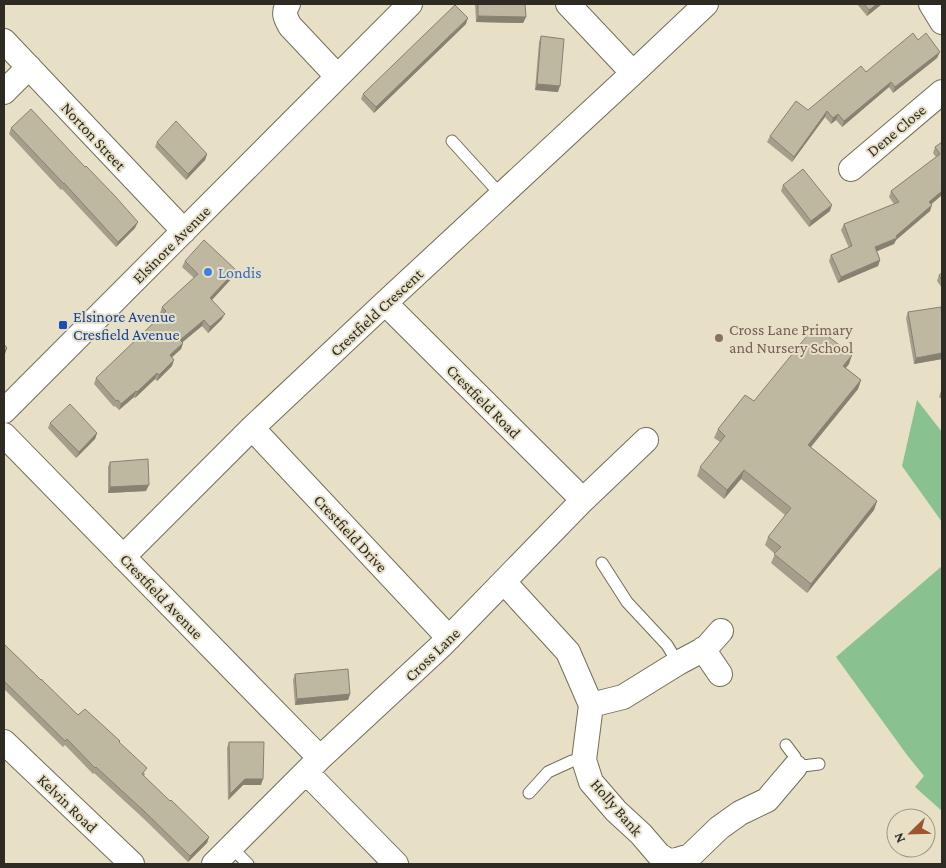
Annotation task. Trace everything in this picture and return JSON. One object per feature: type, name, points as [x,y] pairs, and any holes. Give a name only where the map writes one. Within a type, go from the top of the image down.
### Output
[{"type":"street","points":[[288,4],[285,16],[290,26],[337,76]]},
{"type":"street","name":"Elsinore Avenue","points":[[4,411],[410,4]]},
{"type":"street","points":[[568,4],[633,73]]},
{"type":"street","name":"Crestfield Crescent","points":[[123,557],[252,428],[706,4]]},
{"type":"street","points":[[931,4],[942,22]]},
{"type":"street","name":"Norton Street","points":[[4,41],[184,231]]},
{"type":"street","points":[[4,92],[29,67]]},
{"type":"street","name":"Dene Close","points":[[850,168],[942,92]]},
{"type":"street","name":"Crestfield Road","points":[[385,303],[583,500]]},
{"type":"street","name":"Crestfield Drive","points":[[252,428],[449,638]]},
{"type":"street","name":"Crestfield Avenue","points":[[4,435],[123,557],[313,765],[396,864]]},
{"type":"street","name":"Cross Lane","points":[[214,864],[313,765],[449,638],[583,500],[646,440]]},
{"type":"street","points":[[504,582],[568,652],[591,705],[623,697],[703,650],[721,630]]},
{"type":"street","points":[[703,650],[720,674]]},
{"type":"street","name":"Holly Bank","points":[[591,705],[584,760],[591,782],[659,855],[675,863],[690,856],[719,828],[740,814],[767,800],[796,767]]},
{"type":"street","name":"Kelvin Road","points":[[4,742],[132,864]]},
{"type":"lane","points":[[452,141],[501,195]]},
{"type":"lane","points":[[602,563],[627,602],[667,645],[678,663]]},
{"type":"lane","points":[[786,745],[794,757],[796,767],[819,764]]},
{"type":"lane","points":[[529,793],[548,772],[572,761],[584,760]]},
{"type":"lane","points":[[231,847],[248,864]]},
{"type":"green space","points":[[917,400],[942,432],[942,522],[902,466]]},
{"type":"green space","points":[[942,566],[942,811],[915,787],[924,776],[836,657]]},
{"type":"building","points":[[478,4],[525,4],[526,17],[478,16]]},
{"type":"building","points":[[864,4],[877,4],[869,10]]},
{"type":"building","points":[[455,5],[468,18],[376,107],[363,94]]},
{"type":"building","points":[[913,33],[918,40],[926,33],[940,52],[895,87],[891,82],[844,121],[838,114],[833,118],[827,111],[794,157],[770,136],[796,101],[808,110],[861,66],[866,72]]},
{"type":"building","points":[[541,36],[564,39],[560,86],[537,84]]},
{"type":"building","points":[[31,109],[138,222],[118,242],[11,128]]},
{"type":"building","points":[[176,121],[207,154],[188,174],[157,142]]},
{"type":"building","points":[[942,142],[942,191],[929,202],[932,205],[896,236],[897,238],[875,247],[880,260],[841,277],[831,255],[852,246],[844,224],[899,202],[891,191],[940,154],[935,147]]},
{"type":"building","points":[[803,169],[832,205],[811,221],[783,185]]},
{"type":"building","points":[[204,240],[236,270],[210,298],[225,314],[210,327],[204,320],[180,340],[183,343],[170,355],[174,360],[159,375],[157,373],[121,404],[118,400],[116,401],[96,378],[166,311],[162,307],[198,274],[185,261]]},
{"type":"building","points":[[941,307],[942,353],[916,358],[908,312]]},
{"type":"building","points":[[815,326],[852,355],[843,366],[861,380],[808,445],[877,501],[811,584],[774,554],[781,547],[768,537],[791,508],[744,470],[727,490],[700,467],[725,436],[718,429],[745,395],[754,401]]},
{"type":"building","points":[[70,404],[97,433],[79,452],[50,423]]},
{"type":"building","points":[[148,459],[149,485],[110,487],[110,462]]},
{"type":"building","points":[[4,644],[78,715],[85,709],[120,741],[147,768],[142,774],[209,837],[190,856],[145,812],[95,768],[67,739],[65,741],[4,681]]},
{"type":"building","points":[[348,669],[350,694],[297,699],[295,674]]},
{"type":"building","points":[[229,742],[264,742],[263,779],[245,779],[230,794]]},
{"type":"place","name":"Londis","points":[[208,272]]},
{"type":"place","name":"Elsinore Avenue Cresfield Avenue","points":[[63,325]]},
{"type":"place","name":"Cross Lane Primary and Nursery School","points":[[719,338]]}]
